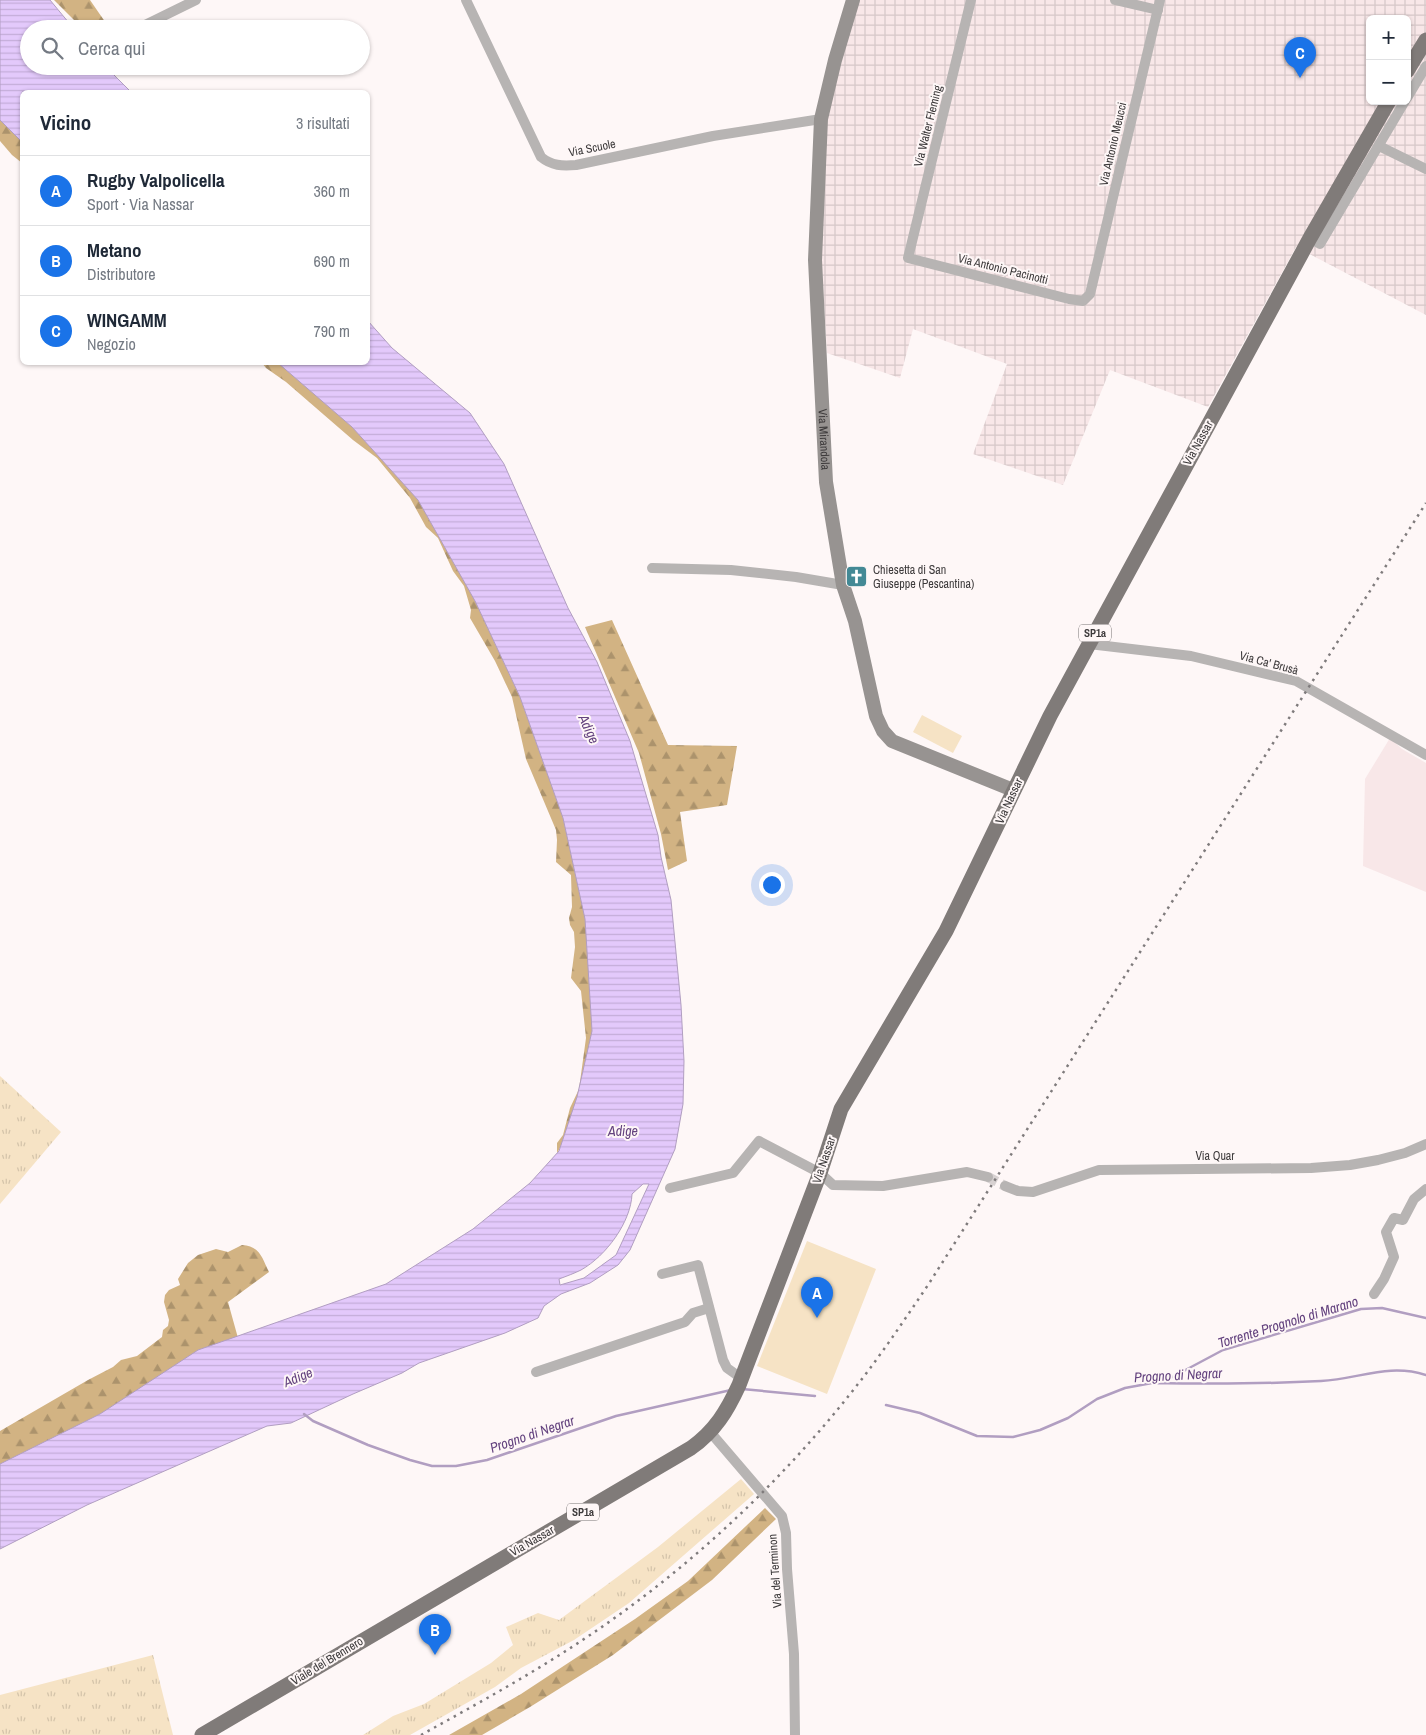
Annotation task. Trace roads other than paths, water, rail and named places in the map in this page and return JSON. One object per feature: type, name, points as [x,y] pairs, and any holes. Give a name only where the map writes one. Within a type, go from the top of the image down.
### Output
[{"type":"main road","points":[[1411,64],[1426,40]]},
{"type":"main road","name":"Via Nassar","points":[[452,1588],[691,1448],[711,1432],[719,1422],[740,1382],[820,1173],[840,1109],[946,931],[1050,716],[1310,238],[1387,105]]},
{"type":"main road","name":"Viale del Brennero","points":[[202,1735],[452,1588]]},
{"type":"street","points":[[155,20],[196,0]]},
{"type":"street","name":"Via Scuole","points":[[466,0],[541,157],[549,164],[562,166],[576,165],[713,136],[821,119]]},
{"type":"street","name":"Via Mirandola","points":[[853,0],[835,60],[821,119],[815,260],[826,482],[842,585],[855,622],[876,716],[883,731],[892,741],[1013,790]]},
{"type":"street","name":"Via Walter Fleming","points":[[908,258],[971,0]]},
{"type":"street","points":[[1115,0],[1159,5]]},
{"type":"street","name":"Via Antonio Meucci","points":[[1090,294],[1159,5]]},
{"type":"street","points":[[1411,91],[1426,66]]},
{"type":"street","points":[[1310,238],[1320,244],[1403,105]]},
{"type":"street","points":[[1379,146],[1426,169]]},
{"type":"street","name":"Via Antonio Pacinotti","points":[[908,258],[1069,299],[1083,301],[1090,294]]},
{"type":"street","points":[[652,568],[731,570],[796,576],[842,585]]},
{"type":"street","name":"Via Ca' Brusà","points":[[1089,644],[1191,656],[1296,681],[1426,756]]},
{"type":"street","points":[[670,1188],[733,1173],[759,1140],[820,1173],[833,1185],[883,1186],[967,1172],[988,1177]]},
{"type":"street","name":"Via Quar","points":[[1006,1186],[1018,1191],[1033,1192],[1099,1170],[1311,1168],[1350,1165],[1405,1153],[1426,1144]]},
{"type":"street","points":[[1374,1294],[1384,1279],[1394,1257],[1386,1232],[1394,1218],[1403,1220],[1414,1198],[1426,1189]]},
{"type":"street","points":[[662,1274],[698,1265],[723,1360],[740,1382]]},
{"type":"street","points":[[536,1372],[684,1322],[693,1314],[709,1308]]},
{"type":"street","name":"Via del Terminon","points":[[711,1432],[782,1516],[786,1533],[794,1654],[795,1735]]},
{"type":"water","points":[[0,0],[50,0],[67,20],[20,20],[20,75],[114,75],[129,90],[20,90],[20,140],[0,120]]},
{"type":"water","name":"Adige","points":[[370,323],[392,348],[470,413],[504,464],[568,608],[597,662],[630,741],[658,835],[671,900],[681,1005],[684,1061],[683,1104],[675,1149],[630,1250],[618,1265],[590,1283],[561,1294],[544,1306],[538,1318],[505,1333],[419,1363],[402,1373],[291,1423],[267,1426],[87,1505],[0,1549],[0,1464],[100,1414],[198,1350],[386,1284],[473,1229],[530,1183],[559,1151],[577,1097],[592,1031],[585,919],[563,818],[520,697],[475,601],[418,500],[352,427],[280,365],[370,365]],"holes":[[[643,1184],[649,1184],[616,1255],[584,1278],[560,1285],[559,1279],[581,1270],[608,1247],[616,1237],[627,1216],[632,1194]]]},
{"type":"waterway","name":"Torrente Prognolo di Marano","points":[[1163,1382],[1223,1350],[1361,1309],[1382,1308],[1426,1318]]},
{"type":"waterway","name":"Progno di Negrar","points":[[886,1405],[920,1413],[977,1436],[1013,1437],[1040,1430],[1068,1418],[1097,1399],[1125,1388],[1152,1383],[1236,1384],[1321,1381],[1386,1371],[1412,1372],[1426,1375]]},
{"type":"waterway","name":"Progno di Negrar","points":[[742,1389],[815,1396]]},
{"type":"waterway","name":"Progno di Negrar","points":[[304,1414],[313,1421],[368,1445],[410,1460],[432,1466],[456,1466],[487,1460],[616,1416],[731,1390]]},
{"type":"tunnel","points":[[988,1177],[1005,1186]]},
{"type":"railway","points":[[421,1735],[562,1654],[658,1586],[730,1524],[764,1491],[828,1421],[876,1360],[928,1285],[1426,503]]},
{"type":"place","name":"WINGAMM","points":[[1300,78]]},
{"type":"place","name":"Chiesetta di San Giuseppe (Pescantina)","points":[[857,577]]},
{"type":"place","name":"Rugby Valpolicella","points":[[817,1318]]},
{"type":"place","name":"Metano","points":[[435,1655]]}]
